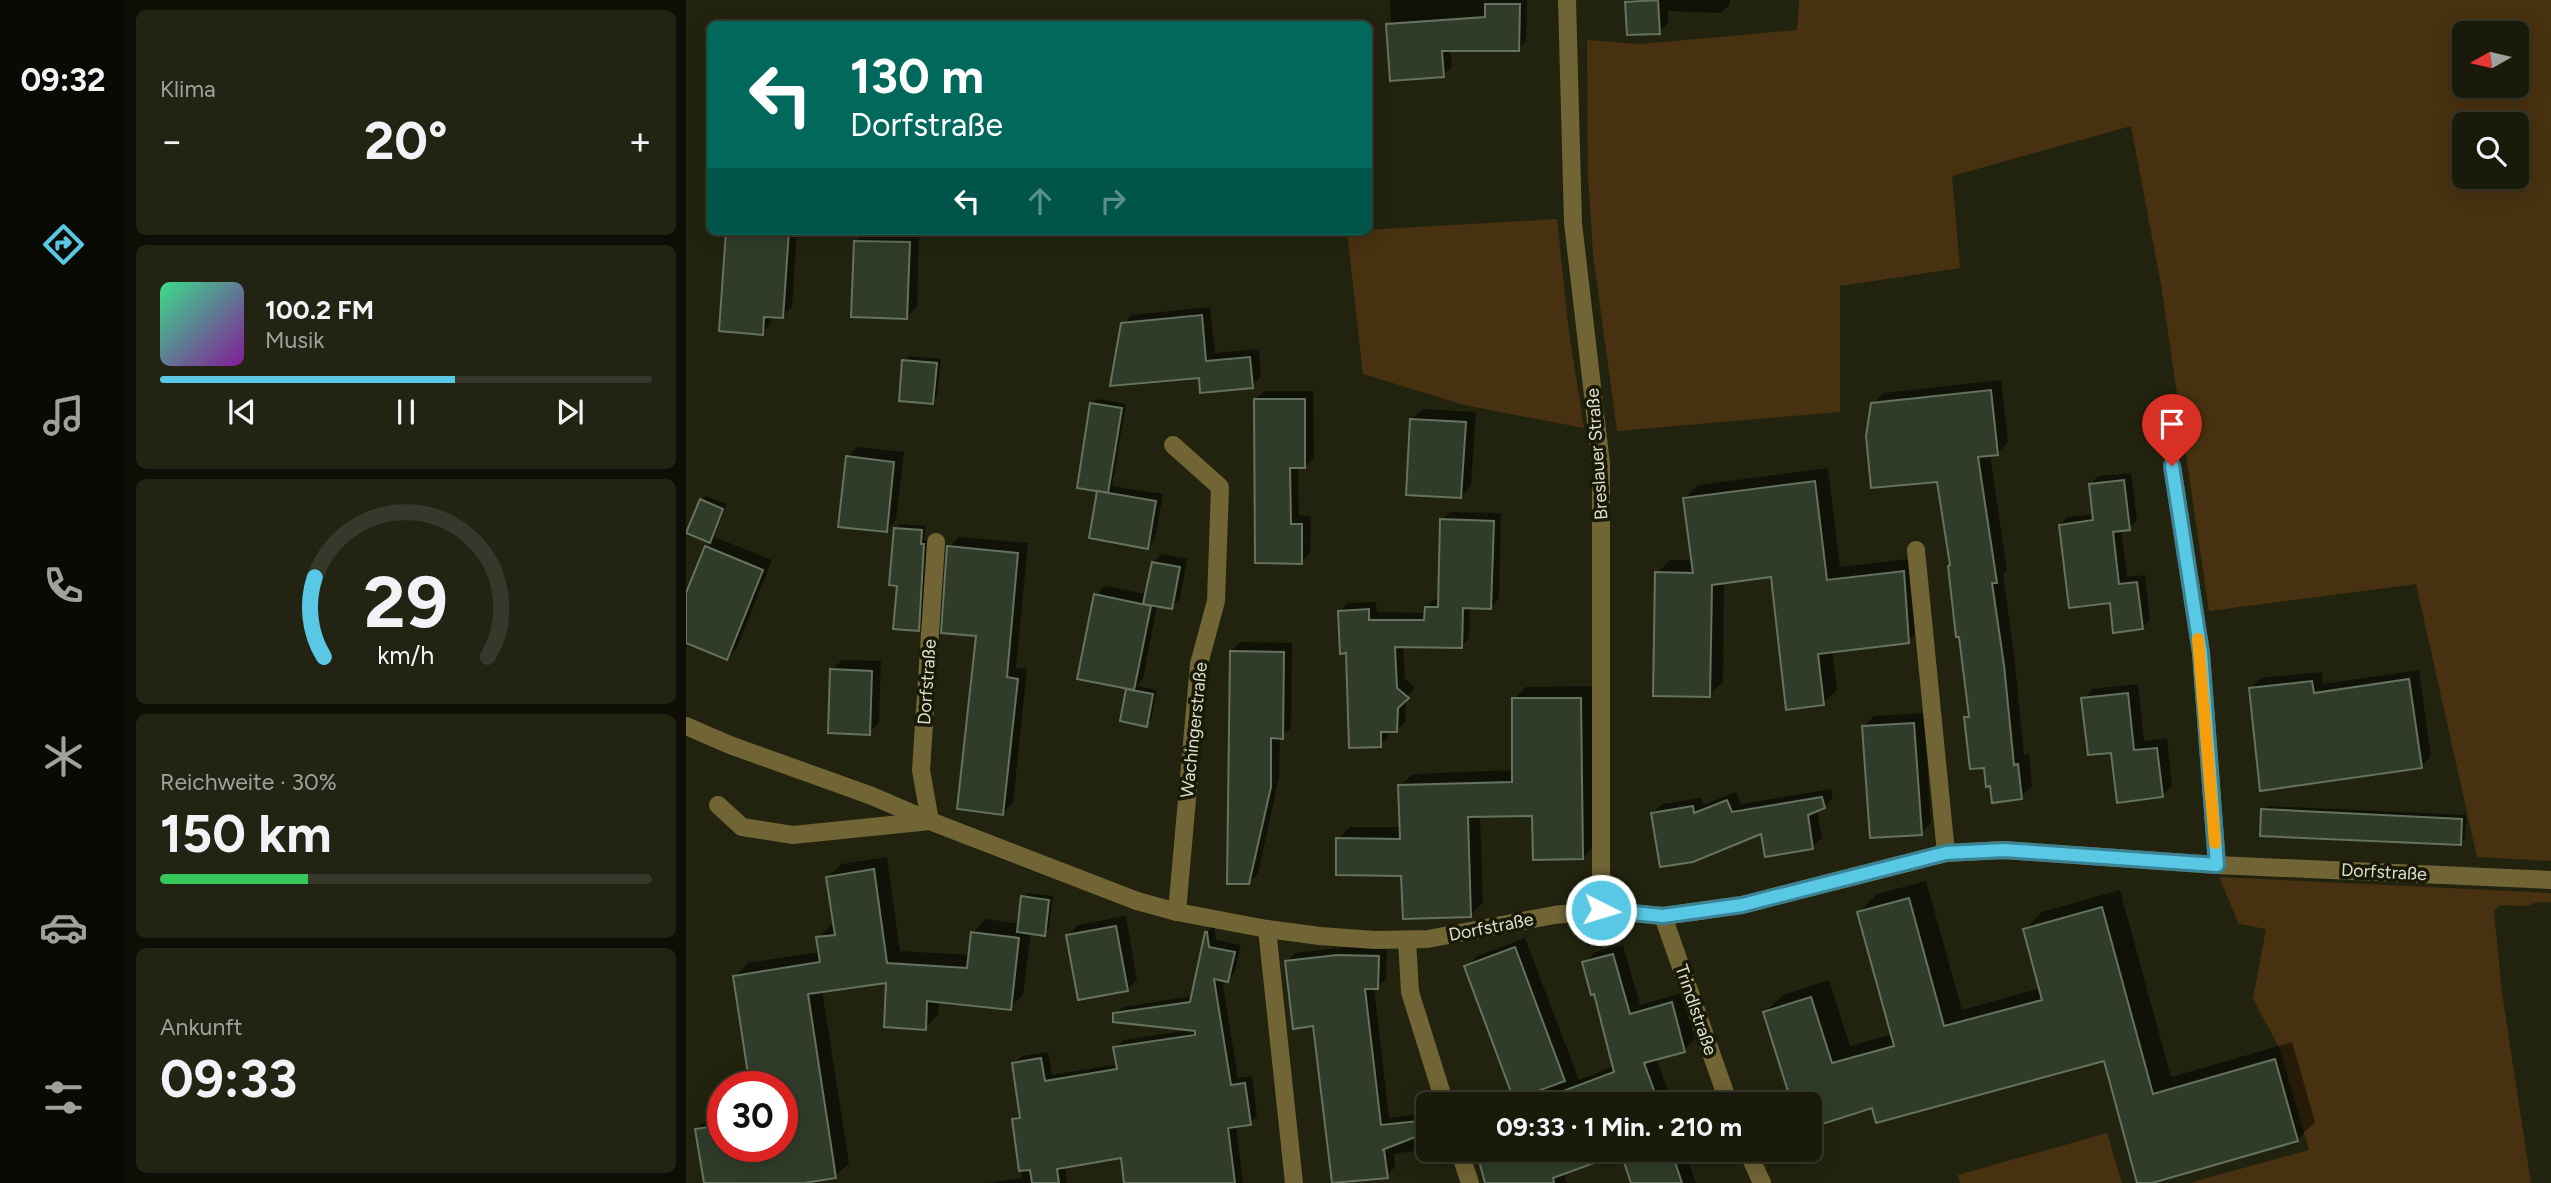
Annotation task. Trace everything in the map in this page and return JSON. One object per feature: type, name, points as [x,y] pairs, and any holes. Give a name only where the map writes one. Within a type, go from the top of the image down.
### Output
[{"type":"street","name":"Breslauer Straße","points":[[1567,0],[1573,223],[1601,464],[1601,910]]},
{"type":"street","name":"Wachingerstraße","points":[[1173,444],[1220,487],[1216,601],[1199,664],[1177,912]]},
{"type":"street","points":[[2172,466],[2201,653],[2217,865]]},
{"type":"street","name":"Dorfstraße","points":[[930,821],[921,770],[936,541]]},
{"type":"street","points":[[1916,550],[1946,853]]},
{"type":"street","name":"Dorfstraße","points":[[686,726],[730,745],[872,796],[1136,901],[1177,912],[1320,936],[1407,941],[1554,915],[1601,910],[1663,916],[1742,905],[1946,853],[2004,850],[2217,865],[2551,880]]},
{"type":"street","points":[[718,805],[742,827],[793,835],[930,821]]},
{"type":"street","name":"Trindlstraße","points":[[1663,916],[1725,1092]]},
{"type":"street","points":[[1267,929],[1294,1183]]},
{"type":"street","points":[[1407,941],[1410,992],[1441,1092]]},
{"type":"street","points":[[1463,1162],[1470,1183]]},
{"type":"street","points":[[1752,1162],[1762,1183]]},
{"type":"shaded area","points":[[1799,0],[2551,0],[2551,861],[2477,857],[2416,584],[2209,611],[2161,285],[2131,126],[1952,176],[1960,268],[1840,286],[1840,412],[1617,431],[1593,254],[1588,177],[1587,40],[1640,44],[1797,30]]},
{"type":"shaded area","points":[[1557,219],[1569,332],[1584,428],[1464,405],[1363,374],[1347,235],[1372,235],[1372,230]]},
{"type":"shaded area","points":[[2219,877],[2551,893],[2551,902],[2538,902],[2527,906],[2500,905],[2494,911],[2502,993],[2531,1183],[2189,1183],[2309,1150],[2280,1049],[2253,999],[2266,929],[2239,924]]},
{"type":"shaded area","points":[[2107,1133],[2122,1183],[1960,1183],[1958,1175]]},
{"type":"building","points":[[1658,0],[1660,34],[1627,35],[1625,2]]},
{"type":"building","points":[[1485,4],[1520,4],[1519,51],[1442,51],[1444,77],[1390,81],[1386,24],[1485,17]]},
{"type":"building","points":[[726,235],[789,235],[783,318],[764,317],[763,335],[719,331]]},
{"type":"building","points":[[854,241],[910,242],[907,319],[851,317]]},
{"type":"building","points":[[1202,315],[1206,361],[1250,357],[1253,388],[1200,393],[1199,378],[1110,386],[1121,323]]},
{"type":"building","points":[[902,360],[937,363],[933,404],[899,401]]},
{"type":"building","points":[[1991,390],[1998,455],[1978,457],[1997,583],[1992,583],[2014,765],[2018,764],[2022,799],[1992,803],[1990,786],[1986,787],[1984,768],[1970,769],[1964,717],[1969,717],[1937,482],[1871,488],[1866,436],[1871,403]]},
{"type":"building","points":[[1254,399],[1305,399],[1305,468],[1290,468],[1291,524],[1302,524],[1302,564],[1255,563]]},
{"type":"building","points":[[1090,403],[1122,408],[1108,493],[1077,488]]},
{"type":"building","points":[[1410,419],[1466,422],[1461,498],[1406,495]]},
{"type":"building","points":[[846,456],[894,462],[887,532],[838,527]]},
{"type":"building","points":[[2124,480],[2130,530],[2113,532],[2119,584],[2137,582],[2143,629],[2113,633],[2110,603],[2069,608],[2059,525],[2093,520],[2089,484]]},
{"type":"building","points":[[1815,481],[1827,580],[1904,571],[1909,643],[1818,654],[1824,705],[1786,710],[1771,577],[1712,585],[1710,697],[1653,696],[1655,572],[1693,573],[1683,498]]},
{"type":"building","points":[[1097,491],[1156,501],[1148,549],[1089,538]]},
{"type":"building","points":[[700,499],[723,509],[710,543],[686,533]]},
{"type":"building","points":[[1440,519],[1494,521],[1491,609],[1463,608],[1462,648],[1395,647],[1397,688],[1409,698],[1398,708],[1397,732],[1381,732],[1381,747],[1349,748],[1346,653],[1340,654],[1338,611],[1369,609],[1369,620],[1424,620],[1425,607],[1438,607]]},
{"type":"building","points":[[894,528],[922,530],[921,544],[924,544],[919,631],[893,629],[897,586],[889,585]]},
{"type":"building","points":[[705,546],[763,570],[727,660],[686,643],[686,593]]},
{"type":"building","points":[[947,546],[1018,553],[1007,677],[1018,679],[1003,815],[957,809],[976,636],[941,633]]},
{"type":"building","points":[[1152,562],[1180,567],[1172,609],[1143,604]]},
{"type":"building","points":[[1094,594],[1151,606],[1134,690],[1077,679]]},
{"type":"building","points":[[1230,651],[1284,652],[1283,739],[1271,738],[1271,787],[1249,884],[1227,884]]},
{"type":"building","points":[[830,669],[872,671],[870,735],[828,733]]},
{"type":"building","points":[[2409,679],[2422,768],[2260,791],[2249,688],[2312,681],[2314,693]]},
{"type":"building","points":[[1126,689],[1153,694],[1147,727],[1120,721]]},
{"type":"building","points":[[2128,693],[2134,750],[2157,748],[2163,797],[2117,803],[2111,753],[2088,755],[2081,698]]},
{"type":"building","points":[[1512,698],[1581,698],[1583,859],[1533,860],[1532,816],[1468,817],[1471,917],[1403,919],[1401,876],[1336,875],[1336,838],[1400,839],[1398,785],[1512,782]]},
{"type":"building","points":[[1914,723],[1922,835],[1870,838],[1862,726]]},
{"type":"building","points":[[1822,797],[1825,808],[1808,815],[1813,849],[1765,857],[1761,834],[1693,862],[1660,867],[1651,813],[1693,806],[1694,813],[1727,800],[1732,812]]},
{"type":"building","points":[[2261,809],[2462,819],[2461,845],[2260,836]]},
{"type":"building","points":[[874,869],[887,963],[967,968],[971,932],[1019,938],[1011,1010],[927,1001],[926,1030],[884,1027],[886,983],[808,994],[836,1178],[804,1183],[704,1183],[695,1129],[707,1127],[707,1162],[798,1162],[798,1071],[748,1071],[733,976],[820,962],[816,937],[835,935],[826,877]]},
{"type":"building","points":[[1021,896],[1049,900],[1045,936],[1017,932]]},
{"type":"building","points":[[1909,898],[1944,1026],[2042,1000],[2023,929],[2102,907],[2153,1094],[2275,1059],[2298,1141],[2152,1183],[2137,1183],[2104,1061],[1876,1123],[1872,1108],[1822,1124],[1822,1092],[1788,1092],[1763,1012],[1811,997],[1832,1063],[1894,1046],[1857,912]]},
{"type":"building","points":[[1116,926],[1128,991],[1078,1000],[1066,935]]},
{"type":"building","points":[[1205,932],[1209,947],[1235,952],[1228,982],[1214,979],[1231,1085],[1245,1083],[1251,1125],[1228,1128],[1235,1183],[1124,1183],[1121,1158],[1057,1169],[1059,1183],[1032,1183],[1030,1170],[1019,1171],[1012,1119],[1020,1118],[1012,1063],[1041,1058],[1045,1081],[1117,1069],[1113,1047],[1195,1035],[1195,1031],[1113,1022],[1113,1013],[1190,1002]]},
{"type":"building","points":[[1515,947],[1565,1081],[1535,1092],[1511,1092],[1464,966]]},
{"type":"building","points":[[1613,954],[1630,1014],[1672,1002],[1685,1052],[1644,1063],[1655,1092],[1563,1092],[1614,1072],[1594,994],[1591,995],[1582,962]]},
{"type":"building","points":[[1337,955],[1379,956],[1378,989],[1365,989],[1381,1125],[1416,1121],[1416,1137],[1382,1150],[1388,1178],[1332,1183],[1313,1026],[1293,1029],[1285,961]]},
{"type":"building","points":[[1479,1162],[1597,1162],[1553,1178],[1554,1183],[1485,1183]]},
{"type":"building","points":[[1624,1162],[1675,1162],[1682,1183],[1631,1183]]},
{"type":"slow traffic","points":[[2198,639],[2215,843]]},
{"type":"route","points":[[1601,910],[1663,916],[1742,905],[1946,853],[2004,850],[2217,865],[2201,653],[2172,466]]}]
